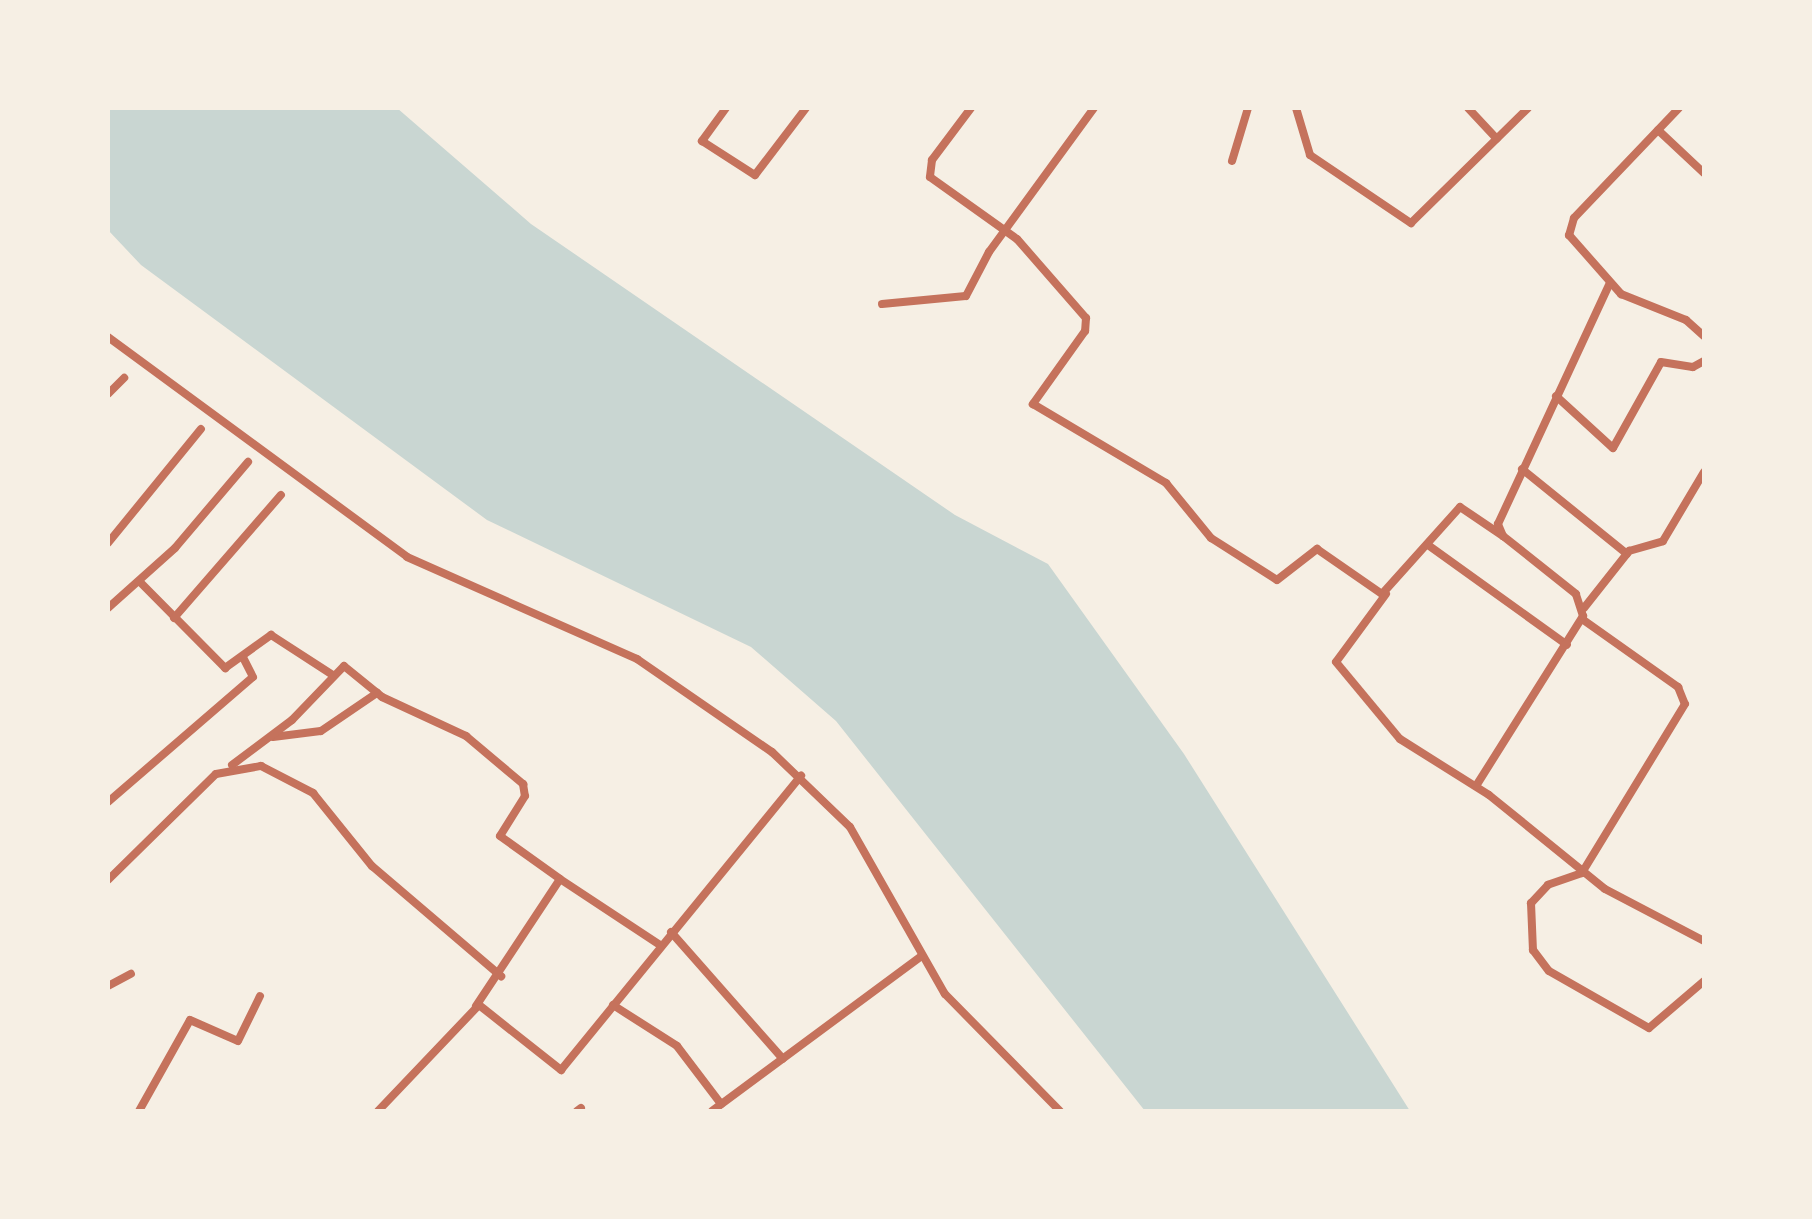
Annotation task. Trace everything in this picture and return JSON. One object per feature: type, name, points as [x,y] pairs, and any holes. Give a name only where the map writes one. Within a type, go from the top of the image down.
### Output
[{"type":"street","points":[[726,108],[702,141],[755,175],[806,108]]},
{"type":"street","points":[[971,108],[932,160],[930,177],[1006,230],[1086,318],[1085,331],[1033,404],[1166,483],[1211,538],[1272,578],[1286,579],[1317,549],[1367,590],[1389,590]]},
{"type":"street","points":[[882,304],[966,296],[1006,230],[1094,108]]},
{"type":"street","points":[[1232,161],[1248,108]]},
{"type":"street","points":[[1296,108],[1310,155],[1408,223],[1528,108]]},
{"type":"street","points":[[1468,108],[1497,139]]},
{"type":"street","points":[[1679,108],[1569,227],[1573,244],[1610,283],[1704,336]]},
{"type":"street","points":[[1658,130],[1704,173]]},
{"type":"street","points":[[1503,536],[1499,517],[1610,283]]},
{"type":"street","points":[[108,337],[407,557],[637,659],[801,776],[850,827],[920,957],[970,1023],[1060,1111]]},
{"type":"street","points":[[1556,396],[1613,448],[1657,366],[1704,361]]},
{"type":"street","points":[[108,394],[124,378]]},
{"type":"street","points":[[108,543],[201,429]]},
{"type":"street","points":[[108,608],[141,583],[248,462]]},
{"type":"street","points":[[1522,469],[1627,554]]},
{"type":"street","points":[[1476,786],[1567,645],[1582,619],[1584,608],[1627,554],[1663,541],[1704,472]]},
{"type":"street","points":[[174,618],[281,495]]},
{"type":"street","points":[[1584,608],[1503,536],[1460,507],[1341,649],[1338,668],[1423,760],[1476,786],[1582,873],[1704,941]]},
{"type":"street","points":[[1428,545],[1567,645]]},
{"type":"street","points":[[141,583],[225,668],[244,659],[271,635],[331,674]]},
{"type":"street","points":[[1582,619],[1678,687],[1685,704],[1582,873],[1548,885],[1531,903],[1528,925],[1542,966],[1649,1028],[1704,981]]},
{"type":"street","points":[[108,802],[253,677],[244,659]]},
{"type":"street","points":[[108,880],[229,768],[272,737],[331,674],[344,666],[377,693],[466,736],[523,784],[525,796],[500,836],[660,945]]},
{"type":"street","points":[[272,737],[321,731],[377,693]]},
{"type":"street","points":[[229,768],[268,768],[313,793],[372,866],[501,976]]},
{"type":"street","points":[[476,1006],[486,1006],[557,1071],[801,776]]},
{"type":"street","points":[[382,1110],[501,976],[560,879]]},
{"type":"street","points":[[671,932],[783,1059]]},
{"type":"street","points":[[712,1111],[920,957]]},
{"type":"street","points":[[108,986],[131,974]]},
{"type":"street","points":[[1695,989],[1704,999]]},
{"type":"street","points":[[139,1111],[190,1020],[238,1041],[260,996]]},
{"type":"street","points":[[613,1005],[677,1046],[721,1104]]},
{"type":"shaded area","points":[[108,108],[397,108],[531,224],[955,515],[1048,564],[1184,754],[1410,1111],[1145,1111],[836,721],[751,647],[487,520],[141,265],[108,230]]}]
